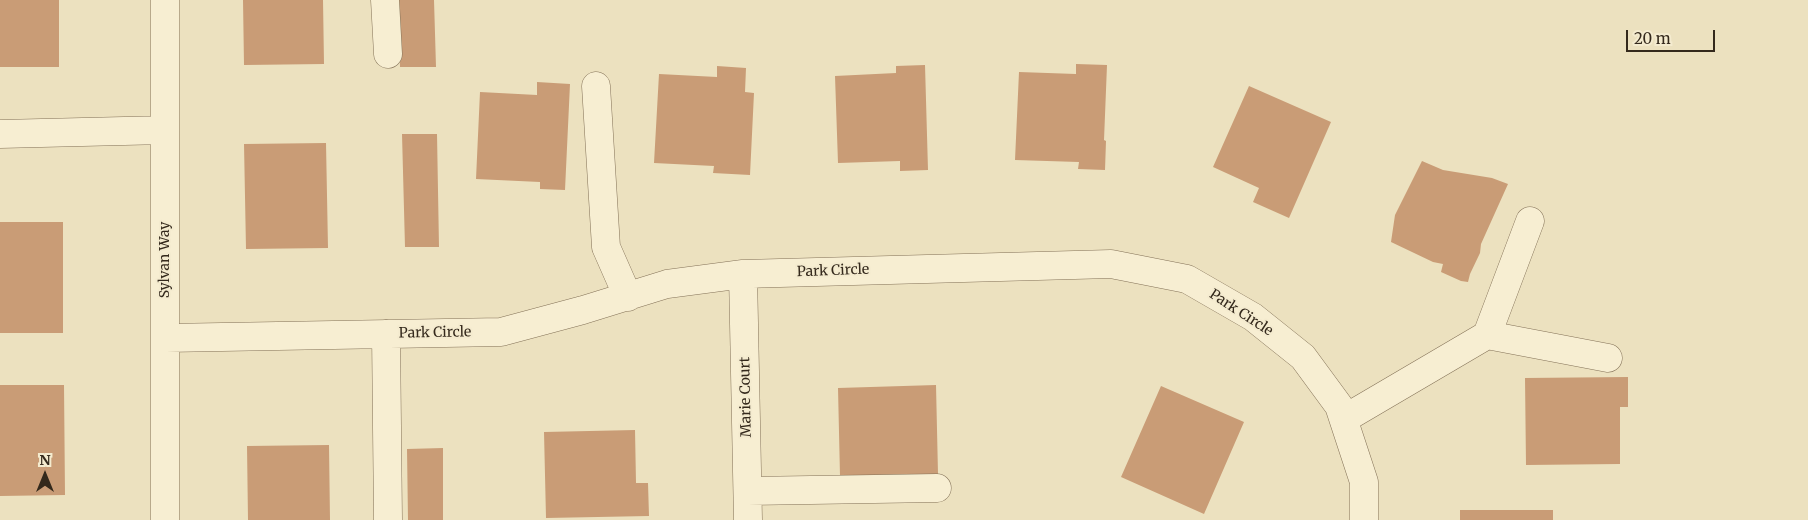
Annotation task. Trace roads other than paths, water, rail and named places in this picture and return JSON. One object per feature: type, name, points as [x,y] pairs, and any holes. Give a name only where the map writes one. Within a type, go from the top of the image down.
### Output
[{"type":"street","name":"Sylvan Way","points":[[165,0],[165,520]]},
{"type":"street","points":[[385,0],[388,54]]},
{"type":"street","points":[[596,86],[606,247],[628,297]]},
{"type":"street","points":[[0,134],[165,130]]},
{"type":"street","points":[[1344,419],[1487,336],[1530,221]]},
{"type":"street","name":"Park Circle","points":[[166,338],[501,332],[628,297],[667,284],[743,274],[1111,264],[1187,279],[1253,317],[1303,357],[1339,406],[1344,419],[1364,482],[1364,520]]},
{"type":"street","name":"Marie Court","points":[[743,274],[748,520]]},
{"type":"street","points":[[386,334],[388,520]]},
{"type":"street","points":[[1487,336],[1608,358]]},
{"type":"street","points":[[748,491],[937,488]]}]
